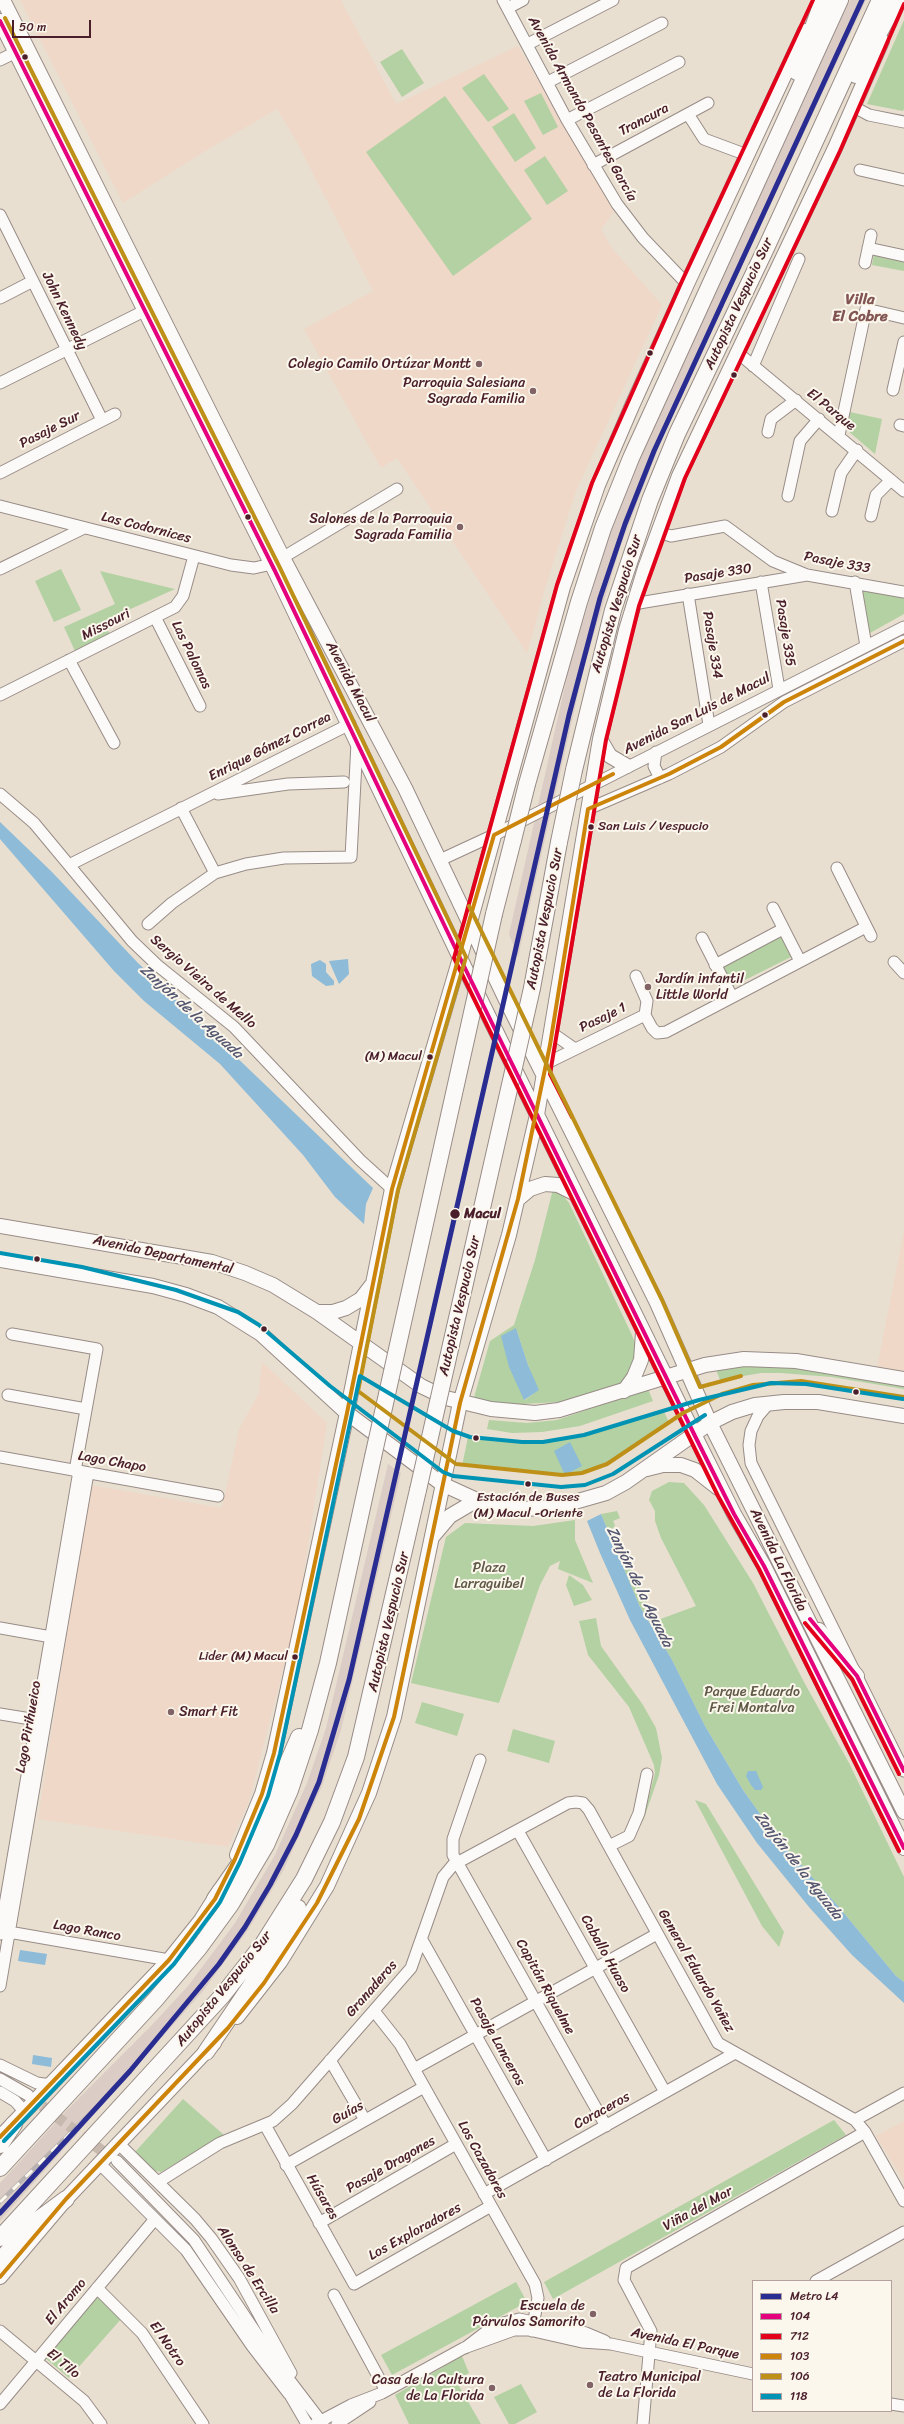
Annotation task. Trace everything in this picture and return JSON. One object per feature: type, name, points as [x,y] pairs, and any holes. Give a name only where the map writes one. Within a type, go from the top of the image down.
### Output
[{"type":"highway","points":[[752,195],[821,0]]},
{"type":"highway","points":[[0,2168],[155,2000],[199,1948],[231,1904],[260,1856],[282,1810],[304,1750],[328,1663],[494,914],[527,784],[579,602],[614,500],[645,425],[752,195],[840,0]]},
{"type":"highway","name":"Autopista Vespucio Sur","points":[[0,2238],[222,1996],[278,1922],[315,1858],[348,1780],[362,1736],[532,988],[574,770],[613,610],[650,500],[683,422],[796,185],[880,0]]},
{"type":"highway","points":[[796,185],[898,0]]},
{"type":"highway","points":[[215,1899],[238,1866],[259,1829],[300,1736],[328,1663]]},
{"type":"highway","points":[[206,2052],[283,1936],[300,1902],[315,1858]]},
{"type":"highway","points":[[0,2145],[14,2124]]},
{"type":"highway","points":[[0,2260],[39,2219],[66,2199]]},
{"type":"main road","name":"Avenida Macul","points":[[3,0],[278,561],[357,741],[460,958],[666,1376]]},
{"type":"main road","points":[[0,2137],[14,2124],[168,1960],[215,1899],[250,1826],[262,1794],[274,1753],[347,1413],[392,1188],[460,958],[563,587],[586,518],[620,435],[686,284],[821,0]]},
{"type":"main road","points":[[0,2277],[66,2199],[206,2052],[264,1983],[299,1933],[327,1886],[359,1818],[378,1768],[394,1717],[460,1402],[518,1199],[537,1115],[546,1069],[600,739],[633,604],[679,476],[854,106],[898,0]]},
{"type":"main road","name":"Avenida Macul","points":[[0,21],[146,310],[278,561],[361,702],[440,860],[506,1000],[546,1069],[657,1303],[686,1370]]},
{"type":"main road","points":[[600,739],[610,756],[627,766]]},
{"type":"main road","points":[[518,1199],[530,1188],[545,1184],[558,1185],[576,1194]]},
{"type":"main road","name":"Avenida Departamental","points":[[0,1226],[217,1264],[245,1273],[273,1285],[317,1312],[421,1386],[460,1402],[491,1410],[535,1413],[566,1408],[624,1391],[686,1370],[724,1361],[779,1359],[904,1379]]},
{"type":"main road","points":[[0,1260],[153,1286],[207,1303],[233,1316],[261,1334],[347,1413],[442,1484],[477,1500],[511,1508],[557,1507],[606,1493],[710,1423],[744,1408],[769,1403],[823,1402],[904,1416]]},
{"type":"main road","points":[[317,1312],[333,1312],[346,1308],[361,1299],[372,1286]]},
{"type":"main road","points":[[624,1391],[634,1377],[641,1360],[643,1328]]},
{"type":"main road","name":"Avenida La Florida","points":[[686,1370],[710,1423],[801,1608],[904,1812]]},
{"type":"main road","name":"Avenida La Florida","points":[[666,1376],[723,1492],[772,1582],[904,1848]]},
{"type":"main road","points":[[639,1472],[663,1465],[681,1465],[707,1478],[723,1492]]},
{"type":"main road","points":[[430,1540],[450,1516],[477,1500]]},
{"type":"main road","points":[[801,1608],[857,1676]]},
{"type":"street","points":[[506,4],[523,0]]},
{"type":"street","points":[[528,44],[613,0]]},
{"type":"street","name":"Avenida Armando Pesantes García","points":[[506,4],[567,120],[593,166],[626,218],[686,284]]},
{"type":"street","points":[[548,82],[662,23]]},
{"type":"street","points":[[0,60],[16,52]]},
{"type":"street","points":[[567,120],[679,62]]},
{"type":"street","name":"Trancura","points":[[593,166],[708,103]]},
{"type":"street","points":[[854,106],[869,114],[904,122]]},
{"type":"street","name":"Trancura","points":[[688,114],[704,139],[747,155]]},
{"type":"street","points":[[860,170],[904,180]]},
{"type":"street","name":"John Kennedy","points":[[0,215],[102,420]]},
{"type":"street","points":[[865,263],[871,235]]},
{"type":"street","points":[[868,248],[904,256]]},
{"type":"street","points":[[753,366],[799,259]]},
{"type":"street","points":[[0,298],[33,281]]},
{"type":"street","points":[[839,435],[866,309],[904,318]]},
{"type":"street","points":[[0,383],[146,310]]},
{"type":"street","points":[[898,384],[904,342]]},
{"type":"street","name":"El Parque","points":[[738,353],[839,435],[904,491]]},
{"type":"street","points":[[768,432],[771,418],[796,400]]},
{"type":"street","name":"Pasaje Sur","points":[[0,473],[115,414]]},
{"type":"street","points":[[788,496],[800,441],[819,419]]},
{"type":"street","points":[[832,510],[841,473],[856,450]]},
{"type":"street","points":[[871,516],[876,495],[891,480]]},
{"type":"street","points":[[278,561],[397,489]]},
{"type":"street","name":"Las Codornices","points":[[0,506],[246,568],[278,561]]},
{"type":"street","name":"Pasaje 333","points":[[658,532],[671,536],[725,526],[773,562],[807,575],[855,582],[904,592]]},
{"type":"street","points":[[0,570],[84,528]]},
{"type":"street","name":"Missouri","points":[[0,695],[175,607],[182,600],[194,556]]},
{"type":"street","name":"Pasaje 330","points":[[633,604],[807,575]]},
{"type":"street","name":"Pasaje 335","points":[[762,582],[779,689]]},
{"type":"street","points":[[855,582],[866,646]]},
{"type":"street","name":"Pasaje 334","points":[[688,594],[709,726]]},
{"type":"street","name":"Las Palomas","points":[[155,617],[200,706]]},
{"type":"street","name":"Avenida San Luis de Macul","points":[[440,860],[494,835],[627,766],[904,627]]},
{"type":"street","name":"Avenida San Luis de Macul","points":[[588,809],[660,778],[731,741],[784,702],[904,641]]},
{"type":"street","points":[[69,660],[114,743]]},
{"type":"street","name":"Enrique Gómez Correa","points":[[68,864],[350,724]]},
{"type":"street","points":[[148,924],[172,903],[215,873],[246,864],[284,858],[351,857],[357,741]]},
{"type":"street","points":[[656,752],[654,766],[660,778]]},
{"type":"street","name":"Enrique Gómez Correa","points":[[204,797],[281,785],[344,782]]},
{"type":"street","name":"Sergio Vieira de Mello","points":[[0,794],[34,823],[140,949],[234,1027],[360,1160],[392,1188]]},
{"type":"street","points":[[181,808],[215,873]]},
{"type":"street","name":"Pasaje 1","points":[[636,976],[647,1001],[645,1015],[652,1028],[657,1033],[666,1032],[800,961],[869,932],[836,868]]},
{"type":"street","points":[[773,908],[800,961]]},
{"type":"street","points":[[715,965],[783,929]]},
{"type":"street","points":[[702,938],[732,997]]},
{"type":"street","points":[[894,962],[904,973]]},
{"type":"street","name":"Pasaje 1","points":[[546,1069],[575,1049],[645,1015]]},
{"type":"street","name":"Pasaje 1","points":[[552,1033],[575,1049]]},
{"type":"street","name":"Lago Pirihueico","points":[[0,1986],[3,1932],[9,1880],[41,1721],[55,1637],[81,1472],[86,1409],[96,1349],[12,1334]]},
{"type":"street","points":[[8,1395],[86,1409]]},
{"type":"street","name":"Avenida La Florida","points":[[769,1403],[758,1416],[751,1431],[749,1445],[751,1463],[904,1771]]},
{"type":"street","name":"Lago Chapo","points":[[0,1457],[218,1496]]},
{"type":"street","points":[[0,1628],[55,1637]]},
{"type":"street","points":[[0,1714],[41,1721]]},
{"type":"street","name":"Capitán Riquelme","points":[[480,1760],[451,1844],[452,1855],[606,2126]]},
{"type":"street","points":[[609,1846],[629,1836],[639,1813],[648,1774]]},
{"type":"street","name":"Granaderos","points":[[158,2182],[220,2143],[265,2125],[284,2112],[411,1968],[443,1877],[457,1862],[518,1831],[568,1803],[580,1802]]},
{"type":"street","name":"General Eduardo Yañez","points":[[580,1802],[589,1810],[718,2043],[855,2120],[864,2132],[904,2201]]},
{"type":"street","name":"Caballo Huaso","points":[[518,1831],[665,2092]]},
{"type":"street","name":"Lago Ranco","points":[[3,1932],[168,1960]]},
{"type":"street","points":[[414,2069],[657,1934]]},
{"type":"street","name":"Pasaje Lanceros","points":[[422,1940],[546,2160]]},
{"type":"street","name":"Los Cazadores","points":[[374,2011],[394,2035],[414,2069],[536,2288],[538,2298],[533,2326]]},
{"type":"street","name":"Coraceros","points":[[484,2194],[735,2053]]},
{"type":"street","points":[[330,2060],[365,2120]]},
{"type":"street","points":[[0,2065],[36,2083],[51,2085]]},
{"type":"street","points":[[0,2079],[28,2095]]},
{"type":"street","name":"Guías","points":[[286,2165],[424,2087]]},
{"type":"street","points":[[0,2092],[15,2101],[25,2112]]},
{"type":"street","points":[[855,2120],[904,2092]]},
{"type":"street","name":"Húsares","points":[[265,2125],[286,2165],[354,2284]]},
{"type":"street","name":"Viña del Mar","points":[[643,2424],[651,2331],[624,2280],[624,2272],[629,2266],[864,2132]]},
{"type":"street","name":"Alonso de Ercilla","points":[[119,2144],[158,2182],[211,2238],[239,2278],[294,2393],[307,2424]]},
{"type":"street","name":"Pasaje Dragones","points":[[319,2223],[456,2144]]},
{"type":"street","name":"Alonso de Ercilla","points":[[117,2161],[194,2240],[274,2360],[294,2393]]},
{"type":"street","name":"Alonso de Ercilla","points":[[100,2164],[186,2250],[252,2346],[320,2423]]},
{"type":"street","name":"Los Exploradores","points":[[354,2284],[491,2206]]},
{"type":"street","name":"El Aromo","points":[[0,2404],[156,2219]]},
{"type":"street","points":[[818,2280],[904,2232]]},
{"type":"street","name":"El Notro","points":[[97,2288],[126,2314],[142,2333],[203,2424]]},
{"type":"street","points":[[334,2295],[384,2392]]},
{"type":"street","name":"Avenida El Parque","points":[[384,2392],[464,2348],[479,2335],[501,2322],[519,2319],[533,2326],[586,2333],[611,2344],[752,2374]]},
{"type":"street","name":"El Tilo","points":[[0,2331],[84,2401],[101,2424]]},
{"type":"street","points":[[320,2423],[356,2402],[384,2392]]},
{"type":"street","points":[[337,2424],[384,2392]]},
{"type":"street","points":[[892,2404],[904,2406]]},
{"type":"shaded area","name":"Colegio Camilo Ortúzar Montt","points":[[20,0],[341,0],[396,104],[518,46],[614,212],[601,229],[611,247],[662,305],[576,491],[549,575],[527,653],[397,458],[381,468],[304,329],[373,291],[297,142],[277,109],[210,148],[123,203]]},
{"type":"shaded area","points":[[850,0],[866,0],[665,431],[621,545],[585,664],[518,957],[509,934],[569,668],[607,541],[651,429],[707,312]]},
{"type":"shaded area","points":[[904,1230],[904,1372],[877,1368]]},
{"type":"shaded area","points":[[262,1362],[327,1423],[297,1616],[249,1801],[228,1847],[38,1819],[90,1485],[222,1508],[239,1429],[259,1393]]},
{"type":"shaded area","points":[[388,1464],[401,1473],[341,1730],[322,1786],[283,1871],[248,1930],[203,1991],[0,2221],[0,2183],[67,2110],[151,2026],[188,1986],[235,1923],[275,1855],[307,1783],[326,1728]]},
{"type":"shaded area","points":[[904,2121],[904,2181],[876,2136]]},
{"type":"green space","points":[[904,20],[904,109],[903,111],[867,104]]},
{"type":"green space","points":[[402,49],[424,83],[402,97],[380,62]]},
{"type":"green space","points":[[484,74],[509,109],[488,122],[462,88]]},
{"type":"green space","points":[[541,93],[558,127],[543,135],[524,101]]},
{"type":"green space","points":[[445,96],[532,219],[453,276],[366,152]]},
{"type":"green space","points":[[514,113],[536,148],[515,162],[492,127]]},
{"type":"green space","points":[[545,156],[568,191],[547,205],[524,170]]},
{"type":"green space","points":[[874,253],[904,259],[904,271],[872,265]]},
{"type":"green space","points":[[850,412],[882,419],[875,454],[847,430]]},
{"type":"green space","points":[[61,569],[81,610],[54,622],[35,581]]},
{"type":"green space","points":[[100,571],[175,589],[104,621],[110,635],[75,651],[64,627],[115,604]]},
{"type":"green space","points":[[859,588],[904,597],[904,614],[870,633]]},
{"type":"green space","points":[[781,933],[793,956],[733,986],[721,963]]},
{"type":"green space","points":[[553,1189],[562,1194],[569,1203],[631,1333],[636,1345],[634,1368],[620,1385],[560,1402],[505,1405],[473,1401],[490,1341],[514,1325],[535,1260]],"holes":[[[516,1328],[538,1390],[525,1400]]]},
{"type":"green space","points":[[756,1363],[784,1364],[904,1385],[904,1389],[832,1377],[781,1373],[761,1373],[720,1380],[715,1367]]},
{"type":"green space","points":[[648,1389],[653,1401],[580,1426],[542,1432],[512,1433],[487,1429],[489,1420],[527,1423],[557,1420]]},
{"type":"green space","points":[[663,1410],[669,1422],[620,1457],[585,1472],[564,1475],[462,1466],[468,1437],[515,1442],[553,1441],[582,1436]]},
{"type":"green space","name":"Parque Eduardo Frei Montalva","points":[[669,1482],[684,1483],[704,1505],[753,1583],[804,1682],[849,1763],[904,1877],[904,1982],[896,1976],[838,1906],[778,1839],[743,1790],[705,1726],[671,1658],[640,1607],[601,1514],[617,1511],[620,1518],[613,1521],[615,1525],[612,1530],[619,1541],[655,1621],[696,1606],[661,1538],[655,1521],[655,1511],[649,1500],[652,1491]]},
{"type":"green space","name":"Plaza Larraguibel","points":[[575,1520],[575,1540],[593,1583],[558,1569],[560,1561],[550,1566],[540,1585],[499,1703],[411,1683],[446,1537],[465,1523],[533,1526]]},
{"type":"green space","points":[[569,1575],[583,1585],[592,1600],[574,1606],[566,1585]]},
{"type":"green space","points":[[596,1618],[601,1646],[643,1705],[656,1728],[662,1758],[659,1775],[642,1824],[655,1773],[654,1765],[629,1707],[588,1655],[579,1621]]},
{"type":"green space","points":[[422,1702],[464,1714],[457,1736],[415,1723]]},
{"type":"green space","points":[[513,1729],[555,1741],[549,1763],[507,1751]]},
{"type":"green space","points":[[695,1800],[706,1804],[784,1932],[779,1947],[762,1926]]},
{"type":"green space","points":[[183,2099],[224,2135],[161,2172],[155,2171],[135,2152]]},
{"type":"green space","points":[[834,2120],[846,2135],[553,2299],[544,2282]]},
{"type":"green space","points":[[516,2282],[527,2302],[392,2375],[381,2355]]},
{"type":"green space","points":[[97,2297],[122,2318],[69,2378],[44,2357]]},
{"type":"green space","points":[[462,2356],[469,2373],[456,2381],[481,2424],[409,2424],[395,2395]]},
{"type":"green space","points":[[521,2384],[537,2412],[515,2424],[509,2424],[494,2397]]},
{"type":"water","points":[[0,822],[52,872],[137,962],[373,1188],[366,1204],[364,1224],[335,1197],[303,1155],[220,1064],[144,1001],[114,971],[0,839]]},
{"type":"water","points":[[348,959],[349,974],[339,984],[329,961]]},
{"type":"water","points":[[320,960],[326,964],[326,972],[334,981],[334,985],[326,986],[312,976],[311,964]]},
{"type":"water","points":[[516,1328],[528,1365],[539,1390],[524,1400],[509,1367],[501,1336]]},
{"type":"water","points":[[570,1442],[582,1466],[565,1475],[554,1451]]},
{"type":"water","name":"Zanjón de la Aguada","points":[[601,1514],[640,1607],[671,1658],[705,1726],[743,1790],[778,1839],[838,1906],[896,1976],[904,1982],[904,2003],[852,1955],[809,1907],[757,1843],[717,1784],[630,1620],[600,1553],[587,1521]]},
{"type":"water","points":[[748,1771],[756,1771],[763,1787],[761,1790],[755,1790],[751,1785],[746,1776]]},
{"type":"water","points":[[20,1950],[47,1954],[45,1965],[18,1961]]},
{"type":"water","points":[[33,2055],[52,2058],[51,2067],[32,2064]]},
{"type":"tunnel","points":[[29,2096],[113,2159]]},
{"type":"railway","points":[[0,2202],[100,2104]]},
{"type":"metro line","name":"L4","points":[[0,2213],[130,2071],[219,1964],[245,1927],[270,1885],[296,1835],[319,1782],[349,1680],[569,715],[600,598],[625,524],[654,451],[862,0]]},
{"type":"transit line","name":"712","points":[[813,0],[682,281],[592,483],[557,585],[454,958],[718,1496],[759,1569],[899,1851]]},
{"type":"transit line","name":"712","points":[[572,1117],[550,1074],[606,740],[639,606],[685,478],[840,151],[904,4]]},
{"type":"transit line","name":"106","points":[[5,18],[280,568],[466,957],[398,1190],[358,1391],[456,1464],[562,1475],[582,1473],[607,1464],[683,1413],[722,1394],[753,1385],[801,1381],[904,1397]]},
{"type":"transit line","name":"104","points":[[0,21],[275,571],[460,958],[694,1434],[734,1514],[764,1566],[904,1848]]},
{"type":"transit line","name":"103","points":[[0,2277],[66,2199],[228,2028],[264,1983],[317,1903],[359,1819],[394,1717],[460,1403],[518,1199],[550,1045],[588,809],[669,774],[721,747],[784,702],[904,641]]},
{"type":"transit line","name":"103","points":[[0,2137],[169,1960],[215,1899],[235,1859],[262,1794],[274,1753],[347,1413],[392,1189],[494,835],[613,774]]},
{"type":"transit line","name":"106","points":[[469,906],[662,1300],[700,1387],[741,1376]]},
{"type":"transit line","name":"118","points":[[0,1253],[82,1267],[176,1290],[238,1312],[259,1325],[330,1386],[443,1472],[453,1476],[561,1487],[585,1485],[613,1474],[705,1415]]},
{"type":"transit line","name":"118","points":[[4,2141],[174,1964],[220,1902],[240,1862],[268,1796],[280,1754],[360,1376],[453,1431],[470,1437],[522,1442],[543,1442],[584,1435],[699,1400],[771,1383],[806,1384],[903,1399]]},
{"type":"transit line","name":"104","points":[[810,1619],[857,1676],[904,1771]]},
{"type":"transit line","name":"712","points":[[805,1623],[852,1679],[899,1774]]},
{"type":"place","name":"Colegio Camilo Ortúzar Montt","points":[[479,364]]},
{"type":"place","name":"Parroquia Salesiana Sagrada Familia","points":[[533,391]]},
{"type":"place","name":"Salones de la Parroquia Sagrada Familia","points":[[460,527]]},
{"type":"place","name":"San Luis / Vespucio","points":[[591,827]]},
{"type":"place","name":"Jardín infantil Little World","points":[[648,987]]},
{"type":"place","name":"(M) Macul","points":[[430,1057]]},
{"type":"place","name":"Macul","points":[[455,1214]]},
{"type":"place","name":"Estación de Buses (M) Macul -Oriente","points":[[528,1484]]},
{"type":"place","name":"Lider (M) Macul","points":[[295,1657]]},
{"type":"place","name":"Smart Fit","points":[[171,1712]]},
{"type":"place","name":"Escuela de Párvulos Samorito","points":[[593,2314]]},
{"type":"place","name":"Teatro Municipal de La Florida","points":[[590,2385]]},
{"type":"place","name":"Casa de la Cultura de La Florida","points":[[492,2388]]},
{"type":"district","name":"Villa El Cobre","points":[[860,308]]}]
